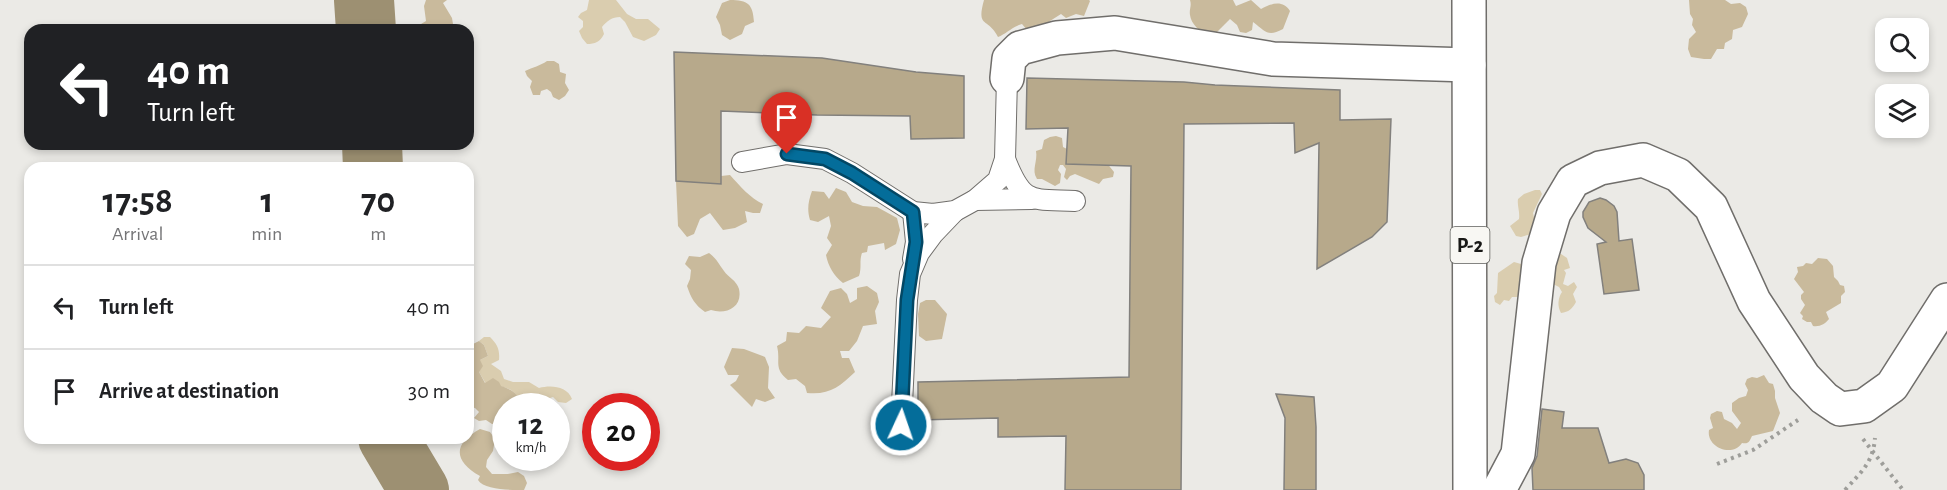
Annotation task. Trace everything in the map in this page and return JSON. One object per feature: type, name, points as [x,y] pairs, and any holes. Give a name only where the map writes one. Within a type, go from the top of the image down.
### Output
[{"type":"main road","name":"P-2","points":[[1469,0],[1470,490]]},
{"type":"main road","points":[[1007,78],[1009,59],[1020,48],[1057,38],[1115,33],[1273,59],[1470,64]]},
{"type":"main road","points":[[1499,490],[1518,454],[1539,263],[1554,213],[1574,181],[1600,168],[1643,160],[1678,176],[1711,207],[1754,301],[1804,377],[1835,405],[1864,405],[1892,386],[1947,300]]},
{"type":"lane","points":[[910,274],[919,253],[933,234],[955,211],[975,200],[998,180],[1005,159],[1007,78]]},
{"type":"lane","points":[[742,162],[787,154],[825,159],[852,173],[913,212],[933,214],[955,211]]},
{"type":"lane","points":[[1005,159],[1012,177],[1022,192],[1032,199]]},
{"type":"lane","points":[[975,200],[1075,201]]},
{"type":"lane","points":[[901,425],[907,300],[916,242],[913,212]]},
{"type":"path","points":[[1717,464],[1753,450],[1807,413],[1835,405],[1903,490]]},
{"type":"shaded area","points":[[426,0],[447,0],[443,3],[453,24],[421,24],[426,21],[424,6]]},
{"type":"shaded area","points":[[589,0],[616,0],[627,14],[636,19],[648,19],[660,29],[656,35],[644,41],[633,37],[620,17],[615,18],[602,27],[604,34],[599,41],[587,44],[579,31],[583,27],[583,21],[578,17],[587,10]]},
{"type":"shaded area","points":[[730,0],[748,4],[751,7],[754,22],[745,26],[742,34],[730,40],[722,35],[716,17],[722,3]]},
{"type":"shaded area","points":[[984,0],[1090,1],[1084,16],[1076,14],[1066,18],[1061,14],[1039,28],[1027,30],[1022,24],[998,37],[982,19]]},
{"type":"shaded area","points":[[1190,0],[1233,0],[1236,6],[1251,0],[1261,9],[1269,5],[1281,4],[1290,11],[1283,29],[1274,33],[1264,31],[1253,22],[1252,30],[1246,33],[1240,32],[1237,25],[1230,19],[1217,32],[1206,36],[1192,21]]},
{"type":"shaded area","points":[[1689,0],[1725,0],[1731,4],[1740,3],[1746,7],[1748,14],[1742,27],[1733,30],[1732,39],[1725,43],[1724,49],[1717,49],[1711,59],[1691,57],[1688,49],[1689,39],[1696,32],[1692,25]]},
{"type":"shaded area","points":[[547,61],[559,64],[560,72],[566,74],[565,83],[569,90],[559,100],[553,97],[547,89],[541,91],[540,95],[533,95],[530,87],[532,81],[525,71]]},
{"type":"shaded area","points":[[1056,136],[1062,138],[1063,147],[1067,149],[1077,144],[1106,162],[1114,172],[1113,177],[1103,179],[1099,184],[1075,174],[1067,180],[1064,177],[1066,169],[1060,165],[1058,170],[1061,174],[1060,183],[1055,186],[1042,179],[1037,179],[1035,176],[1036,151],[1042,149],[1044,140]]},
{"type":"shaded area","points":[[730,175],[749,195],[763,204],[760,213],[745,211],[747,222],[735,228],[723,230],[710,213],[700,219],[694,234],[687,237],[678,226],[676,181]]},
{"type":"shaded area","points":[[836,188],[846,192],[852,202],[877,207],[897,218],[900,230],[896,244],[885,250],[884,243],[868,246],[867,252],[862,253],[859,276],[843,283],[832,270],[826,255],[832,245],[827,238],[831,226],[829,216],[818,222],[810,220],[808,213],[812,191],[824,192],[829,199]]},
{"type":"shaded area","points":[[1535,190],[1540,190],[1542,194],[1533,213],[1536,226],[1531,234],[1516,236],[1510,226],[1519,219],[1518,199]]},
{"type":"shaded area","points":[[709,253],[739,289],[740,295],[736,305],[728,310],[705,312],[694,301],[687,286],[691,270],[685,264],[689,256],[700,257]]},
{"type":"shaded area","points":[[1561,254],[1567,258],[1570,268],[1564,270],[1566,273],[1563,284],[1568,286],[1574,282],[1577,287],[1573,294],[1575,304],[1568,311],[1561,313],[1558,302],[1562,292],[1559,287],[1551,283],[1554,256]]},
{"type":"shaded area","points":[[1818,258],[1827,259],[1833,266],[1834,277],[1840,285],[1844,286],[1845,292],[1841,296],[1841,303],[1826,312],[1829,319],[1822,325],[1813,326],[1811,322],[1802,319],[1803,316],[1800,313],[1805,305],[1801,295],[1804,292],[1794,279],[1798,272],[1797,267],[1806,263],[1812,264]]},
{"type":"shaded area","points":[[1514,262],[1521,264],[1522,291],[1518,297],[1512,297],[1509,301],[1504,300],[1500,305],[1495,302],[1494,296],[1497,293],[1498,273]]},
{"type":"shaded area","points":[[867,286],[877,293],[879,302],[875,311],[877,324],[863,326],[857,341],[849,351],[840,351],[842,358],[849,358],[855,372],[839,386],[822,393],[807,393],[805,386],[796,379],[788,380],[783,376],[779,368],[777,346],[786,341],[787,332],[799,333],[806,326],[821,328],[831,317],[821,308],[830,291],[841,288],[847,294],[850,303],[857,299],[857,288]]},
{"type":"shaded area","points":[[935,300],[947,314],[942,339],[926,341],[919,336],[920,303]]},
{"type":"shaded area","points":[[484,337],[490,337],[498,347],[499,360],[491,364],[501,371],[504,379],[513,382],[529,382],[539,388],[563,389],[568,393],[514,393],[503,387],[486,384],[479,372],[480,360],[488,356],[484,345],[479,341]]},
{"type":"shaded area","points":[[479,341],[484,345],[488,356],[480,360],[483,366],[479,372],[485,383],[493,378],[501,386],[515,393],[492,393],[492,424],[486,420],[479,421],[474,418],[479,412],[474,408],[474,344]]},
{"type":"shaded area","points":[[732,348],[744,349],[765,357],[769,367],[768,388],[775,398],[765,402],[756,399],[752,407],[730,385],[739,375],[728,375],[724,367]]},
{"type":"shaded area","points":[[1764,375],[1769,383],[1773,384],[1780,413],[1773,431],[1752,436],[1748,442],[1732,450],[1715,446],[1709,436],[1709,430],[1713,428],[1711,414],[1717,411],[1722,412],[1724,419],[1737,429],[1741,423],[1732,411],[1732,403],[1746,396],[1747,379]]},
{"type":"shaded area","points":[[480,429],[490,432],[492,452],[486,467],[492,474],[518,472],[524,476],[527,483],[524,490],[498,489],[481,483],[478,480],[480,476],[471,470],[461,458],[462,444],[474,444],[474,433]]},
{"type":"building","points":[[674,52],[822,58],[916,72],[964,76],[964,138],[911,139],[910,116],[721,111],[721,184],[676,181]]},
{"type":"building","points":[[1027,78],[1184,82],[1340,90],[1340,120],[1391,119],[1387,222],[1372,237],[1317,269],[1319,143],[1295,153],[1294,123],[1184,124],[1181,490],[1065,490],[1066,436],[998,437],[998,418],[918,420],[918,382],[1129,377],[1131,166],[1066,164],[1068,128],[1026,129]]},
{"type":"building","points":[[1600,198],[1614,206],[1617,212],[1619,241],[1632,239],[1639,290],[1604,294],[1597,244],[1606,242],[1588,228],[1583,217],[1583,212],[1589,202]]},
{"type":"building","points":[[1276,394],[1314,397],[1316,490],[1284,490],[1285,418]]},
{"type":"building","points":[[1542,409],[1564,412],[1562,428],[1598,428],[1609,463],[1626,459],[1638,463],[1644,475],[1644,490],[1533,490],[1532,468],[1537,456]]},
{"type":"waterway","points":[[364,0],[366,24]]},
{"type":"waterway","points":[[372,150],[373,162]]},
{"type":"waterway","points":[[392,444],[419,490]]},
{"type":"route","points":[[787,154],[825,159],[852,173],[913,212],[916,242],[907,300],[901,425]]}]
